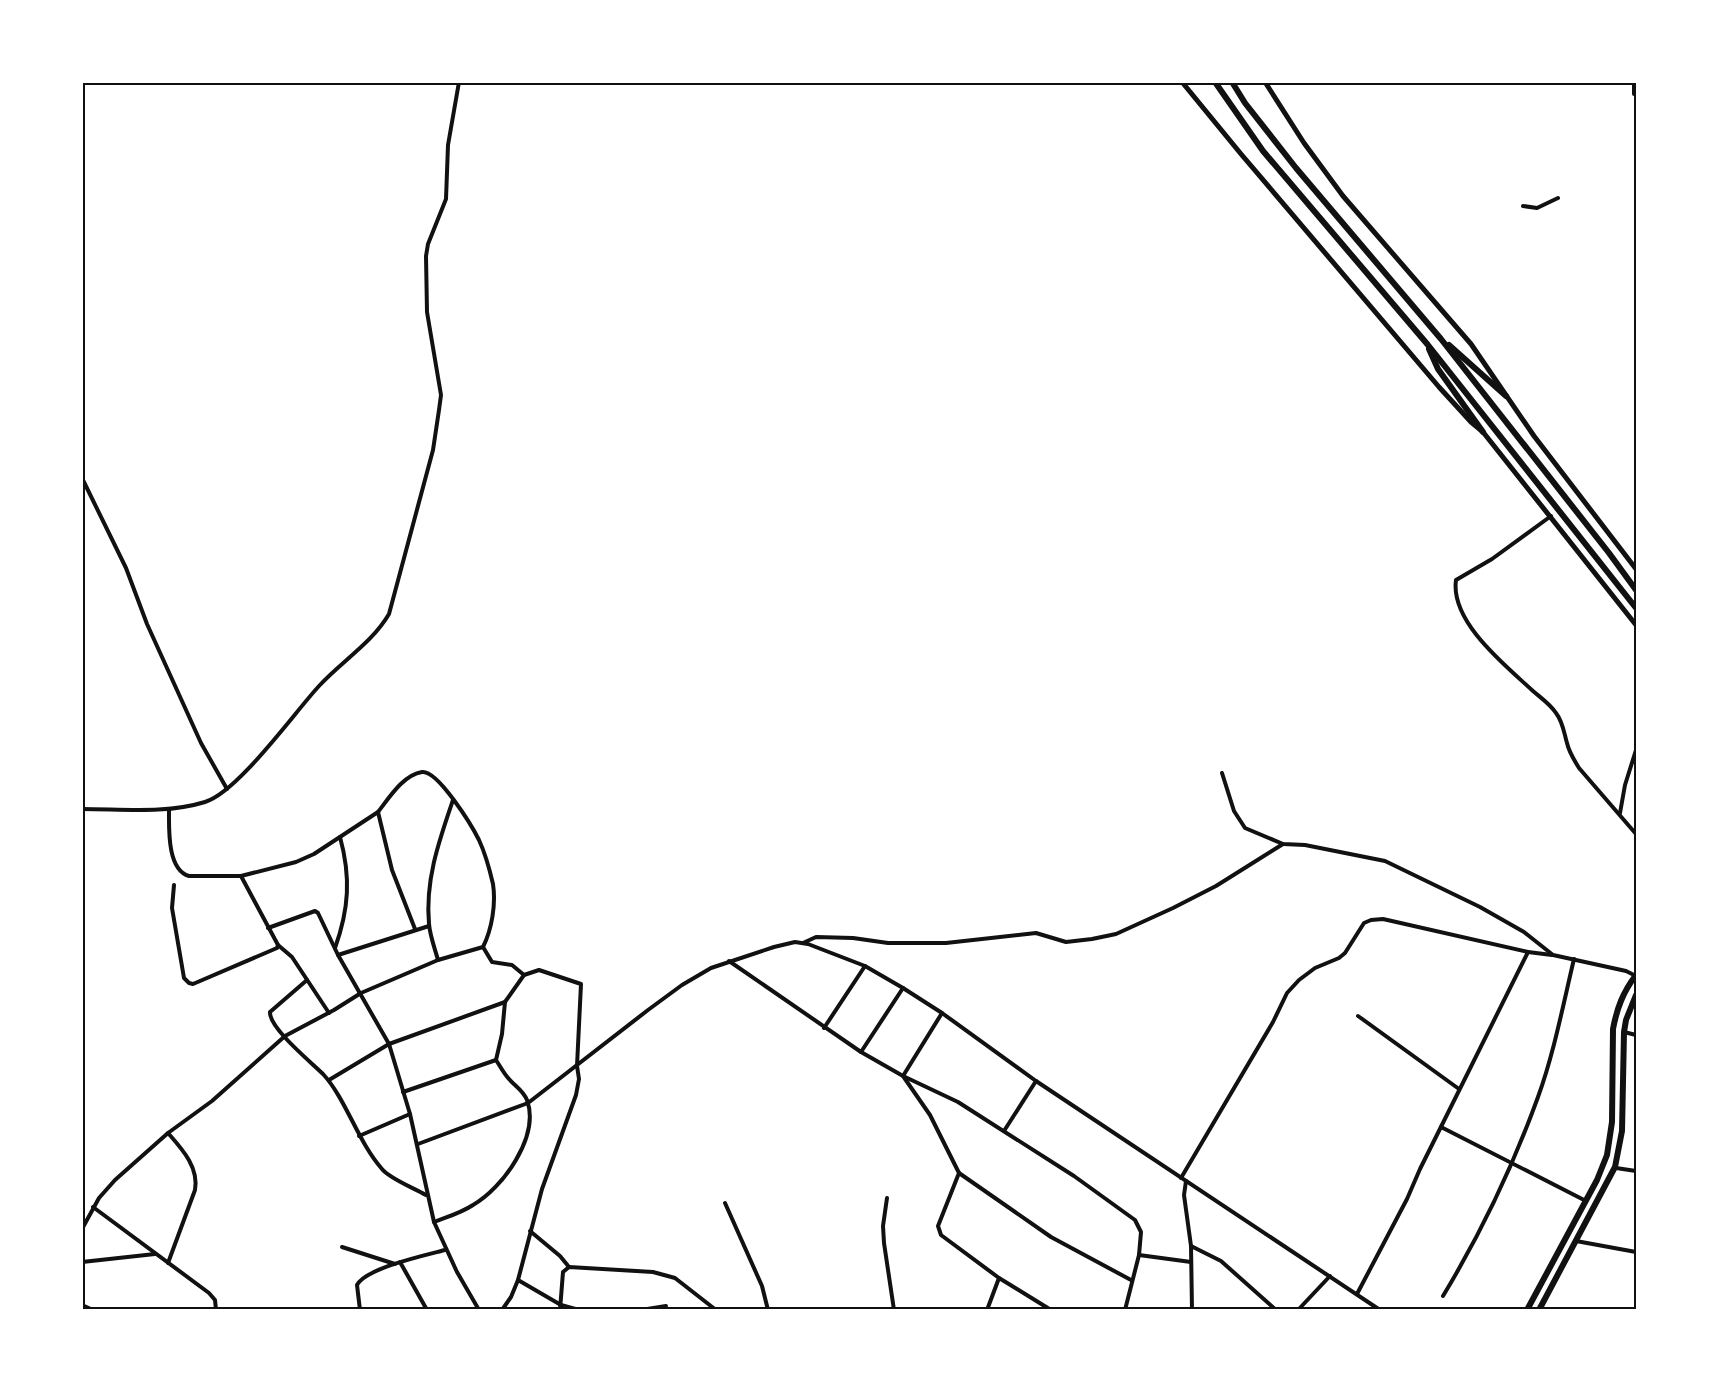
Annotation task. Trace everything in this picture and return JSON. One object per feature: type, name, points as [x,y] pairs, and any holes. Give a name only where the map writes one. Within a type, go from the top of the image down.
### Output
[{"type":"main road","points":[[1182,82],[1439,387],[1483,432]]},
{"type":"main road","points":[[1215,82],[1277,168],[1428,345],[1636,608]]},
{"type":"main road","points":[[1232,82],[1245,103],[1296,168],[1441,339],[1636,590]]},
{"type":"main road","points":[[1265,82],[1304,143],[1343,196],[1471,344],[1506,396],[1636,568]]},
{"type":"main road","points":[[1441,339],[1506,396]]},
{"type":"main road","points":[[1428,345],[1435,363],[1483,432],[1636,625]]},
{"type":"main road","points":[[1527,1310],[1603,1168],[1610,1143],[1614,1089],[1613,1029],[1623,994],[1636,976]]},
{"type":"main road","points":[[1539,1310],[1615,1167],[1622,1131],[1624,1032],[1636,995]]},
{"type":"street","points":[[82,809],[169,810],[215,798],[227,789],[265,750],[320,685],[379,630],[389,614],[432,450],[441,395],[427,312],[426,256],[428,244],[446,200],[448,145],[459,82]]},
{"type":"street","points":[[1634,82],[1634,94]]},
{"type":"street","points":[[1523,206],[1537,208],[1558,198]]},
{"type":"street","points":[[82,478],[126,568],[147,624],[201,743],[227,789]]},
{"type":"street","points":[[1551,516],[1492,559],[1456,580],[1458,601],[1475,633],[1503,663],[1556,712],[1572,756],[1579,768],[1636,834]]},
{"type":"street","points":[[1620,814],[1625,785],[1636,750]]},
{"type":"street","points":[[82,1229],[93,1207],[115,1180],[168,1133],[212,1101],[285,1036],[329,1013],[360,993],[438,960],[483,947],[490,933],[492,883],[480,841],[443,785],[429,773],[422,772],[402,783],[378,812],[296,862],[241,876],[183,874],[173,857],[168,833],[169,810]]},
{"type":"street","points":[[1222,773],[1240,823],[1245,828],[1282,844],[1305,845],[1385,861],[1480,907],[1524,932],[1553,955]]},
{"type":"street","points":[[438,960],[429,926],[430,873],[453,799]]},
{"type":"street","points":[[378,812],[392,870],[415,929]]},
{"type":"street","points":[[335,948],[344,922],[346,907],[346,863],[340,837]]},
{"type":"street","points":[[802,943],[816,937],[852,938],[888,943],[953,943],[1036,933],[1066,942],[1092,939],[1116,933],[1173,908],[1216,886],[1282,844]]},
{"type":"street","points":[[241,876],[278,945],[292,957],[329,1013]]},
{"type":"street","points":[[174,885],[173,920],[184,978],[189,983],[198,983],[273,952],[278,945]]},
{"type":"street","points":[[268,928],[315,911],[318,913],[338,955],[389,1044],[418,1144],[434,1222],[445,1250],[479,1310]]},
{"type":"street","points":[[1181,1178],[1273,1022],[1287,993],[1315,968],[1345,953],[1364,923],[1383,919],[1528,952],[1574,959],[1626,971],[1636,976]]},
{"type":"street","points":[[338,955],[429,926]]},
{"type":"street","points":[[418,1144],[528,1103],[682,985],[711,968],[774,947],[795,942],[802,943],[865,966],[903,988],[942,1013],[1036,1081],[1380,1310]]},
{"type":"street","points":[[483,947],[490,960],[512,965],[524,975]]},
{"type":"street","points":[[1357,1294],[1407,1199],[1528,952]]},
{"type":"street","points":[[1443,1296],[1470,1252],[1511,1164],[1539,1095],[1574,959]]},
{"type":"street","points":[[728,961],[861,1052],[903,1076],[958,1102],[1074,1176],[1135,1220],[1141,1232],[1139,1255],[1125,1310]]},
{"type":"street","points":[[824,1028],[865,966]]},
{"type":"street","points":[[434,1222],[474,1205],[492,1189],[513,1165],[528,1133],[530,1122],[528,1103],[524,1093],[507,1077],[496,1060],[502,1035],[505,1002],[524,975],[539,970],[580,984],[577,1066],[579,1079],[576,1095],[542,1189],[518,1280],[511,1297],[502,1310]]},
{"type":"street","points":[[308,980],[270,1012],[271,1019],[328,1080],[359,1136],[383,1171],[427,1195]]},
{"type":"street","points":[[861,1052],[903,988]]},
{"type":"street","points":[[328,1080],[389,1044],[505,1002]]},
{"type":"street","points":[[903,1076],[942,1013]]},
{"type":"street","points":[[1358,1016],[1459,1089]]},
{"type":"street","points":[[1624,1032],[1636,1035]]},
{"type":"street","points":[[403,1092],[496,1060]]},
{"type":"street","points":[[903,1076],[930,1115],[960,1173],[1051,1237],[1131,1280]]},
{"type":"street","points":[[1004,1131],[1036,1081]]},
{"type":"street","points":[[359,1136],[410,1114]]},
{"type":"street","points":[[1441,1127],[1586,1201]]},
{"type":"street","points":[[168,1133],[186,1155],[197,1181],[168,1263]]},
{"type":"street","points":[[1615,1167],[1636,1171]]},
{"type":"street","points":[[960,1173],[938,1226],[941,1235],[999,1278],[1051,1310]]},
{"type":"street","points":[[1186,1181],[1185,1203],[1191,1246],[1192,1310]]},
{"type":"street","points":[[887,1198],[883,1226],[884,1243],[894,1310]]},
{"type":"street","points":[[725,1203],[762,1286],[768,1310]]},
{"type":"street","points":[[93,1207],[209,1293],[215,1300],[216,1310]]},
{"type":"street","points":[[530,1231],[560,1256],[569,1267]]},
{"type":"street","points":[[1576,1241],[1636,1252]]},
{"type":"street","points":[[1191,1246],[1221,1262],[1276,1310]]},
{"type":"street","points":[[342,1247],[397,1263],[427,1310]]},
{"type":"street","points":[[360,1310],[357,1286],[364,1277],[397,1263],[445,1250]]},
{"type":"street","points":[[82,1262],[155,1254]]},
{"type":"street","points":[[1139,1255],[1191,1262]]},
{"type":"street","points":[[560,1307],[563,1272],[569,1267],[653,1272],[675,1278],[716,1310]]},
{"type":"street","points":[[1298,1310],[1330,1276]]},
{"type":"street","points":[[987,1310],[999,1278]]},
{"type":"street","points":[[518,1280],[560,1307],[579,1310]]},
{"type":"street","points":[[82,1305],[93,1310]]},
{"type":"street","points":[[641,1310],[666,1306]]}]
